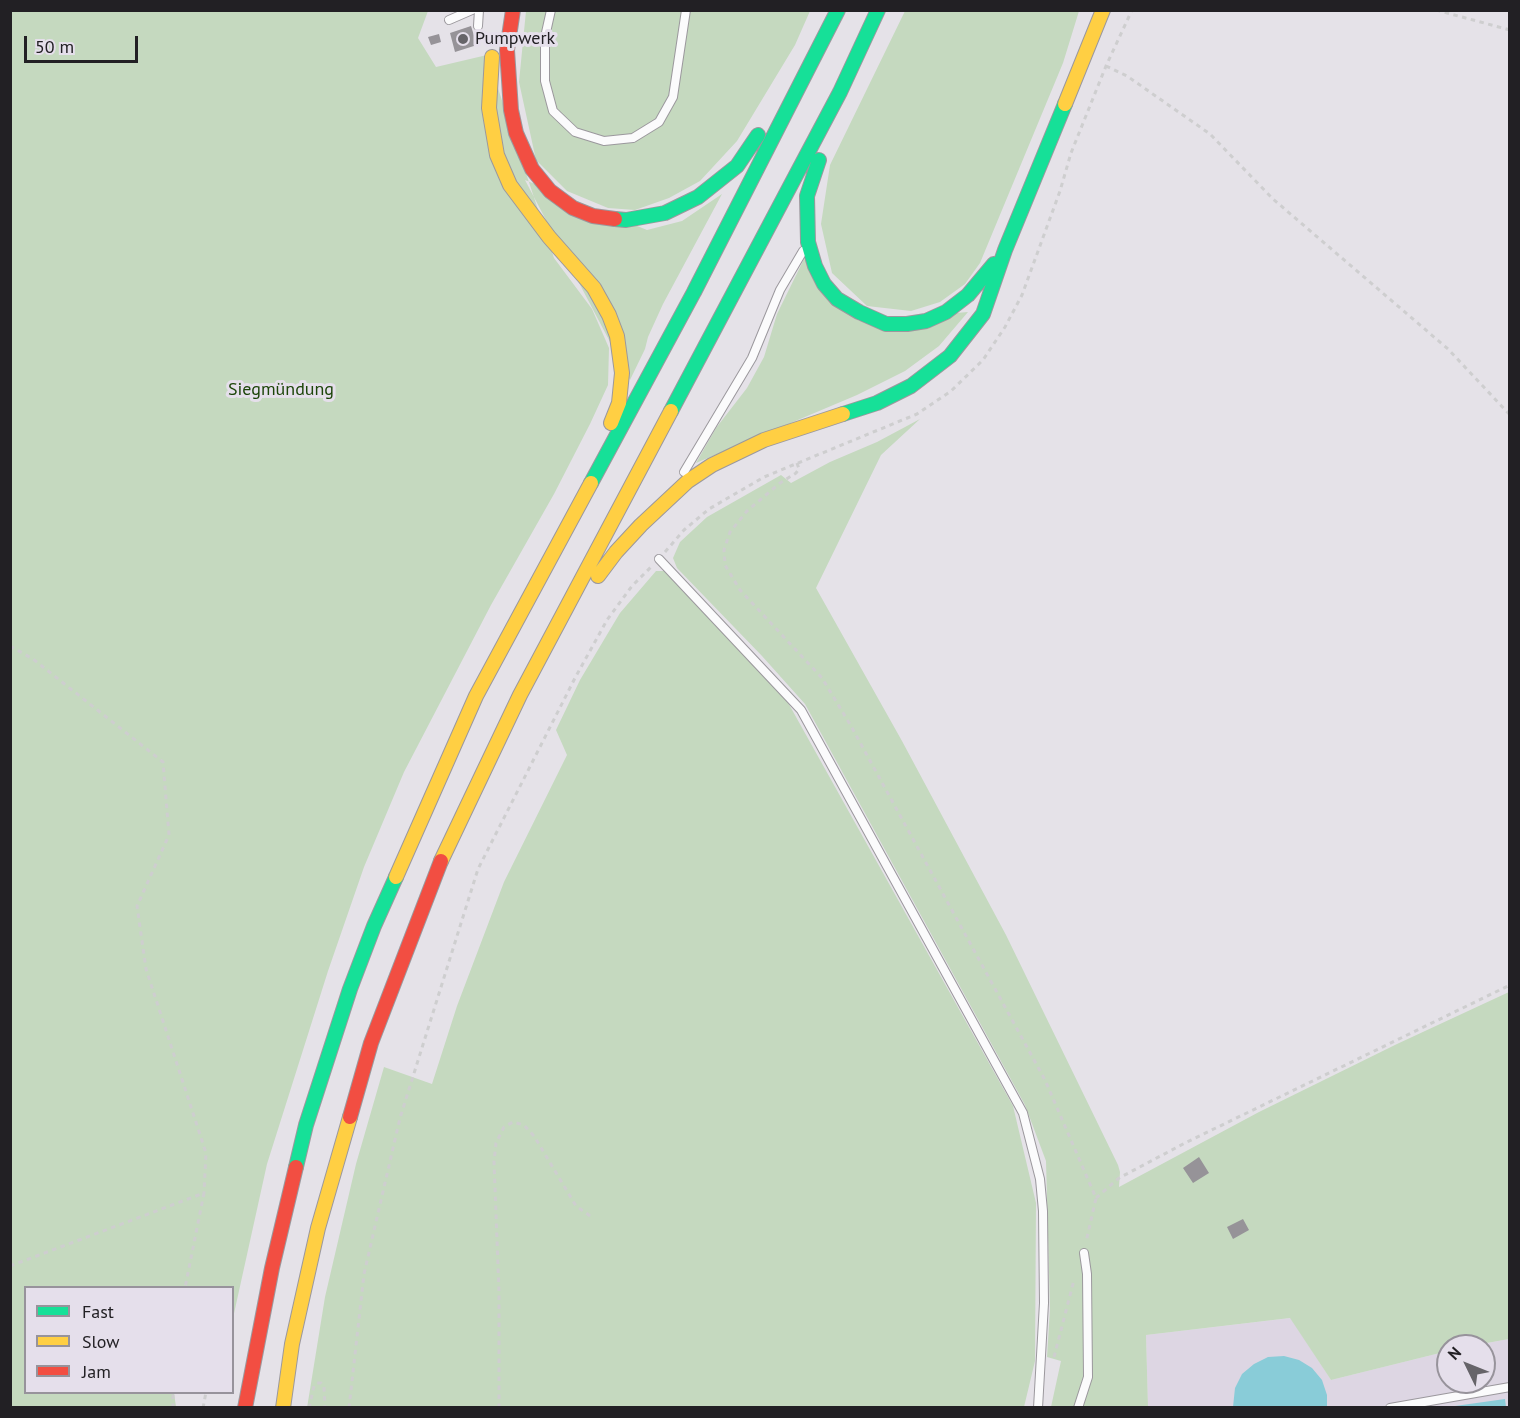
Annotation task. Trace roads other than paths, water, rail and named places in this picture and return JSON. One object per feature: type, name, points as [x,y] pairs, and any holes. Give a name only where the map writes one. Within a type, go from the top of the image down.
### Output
[{"type":"highway","points":[[513,10],[507,50],[511,110],[516,133],[532,169],[550,191],[573,208],[593,216],[626,220],[665,213],[698,197],[737,166],[828,31]]},
{"type":"highway","points":[[245,1407],[272,1268],[306,1125],[350,989],[374,926],[476,696],[694,292],[838,10]]},
{"type":"highway","points":[[283,1407],[292,1344],[318,1228],[371,1043],[440,863],[520,695],[840,92],[878,10]]},
{"type":"highway","points":[[520,695],[616,552],[688,481],[712,465],[764,440],[877,403],[911,386],[950,356],[983,314],[1005,250],[1102,11]]},
{"type":"highway","points":[[494,42],[489,108],[497,155],[510,185],[549,237],[594,288],[609,315],[617,336],[622,373],[619,403],[581,501]]},
{"type":"highway","points":[[840,92],[807,196],[808,242],[815,266],[824,284],[837,299],[886,324],[926,321],[946,312],[968,295],[1005,250]]},
{"type":"lane","points":[[449,20],[472,10]]},
{"type":"lane","points":[[478,26],[479,10]]},
{"type":"lane","points":[[551,10],[545,37],[545,81],[553,111],[575,132],[604,141],[633,138],[659,122],[673,97],[686,10]]},
{"type":"lane","points":[[671,496],[752,358],[780,290],[808,242]]},
{"type":"lane","points":[[658,560],[801,710],[1023,1113],[1040,1179],[1043,1212],[1044,1303],[1038,1407]]},
{"type":"lane","points":[[1078,1407],[1088,1377],[1087,1274],[1084,1253]]},
{"type":"lane","points":[[1390,1407],[1509,1387]]},
{"type":"water","points":[[1284,1356],[1299,1360],[1312,1368],[1322,1380],[1327,1395],[1327,1407],[1233,1407],[1235,1388],[1242,1374],[1254,1364],[1268,1357]]},
{"type":"water","points":[[1505,1399],[1506,1407],[1448,1407]]},
{"type":"place","name":"Pumpwerk","points":[[463,39]]},
{"type":"park label","name":"Siegmündung","points":[[281,390]]}]
